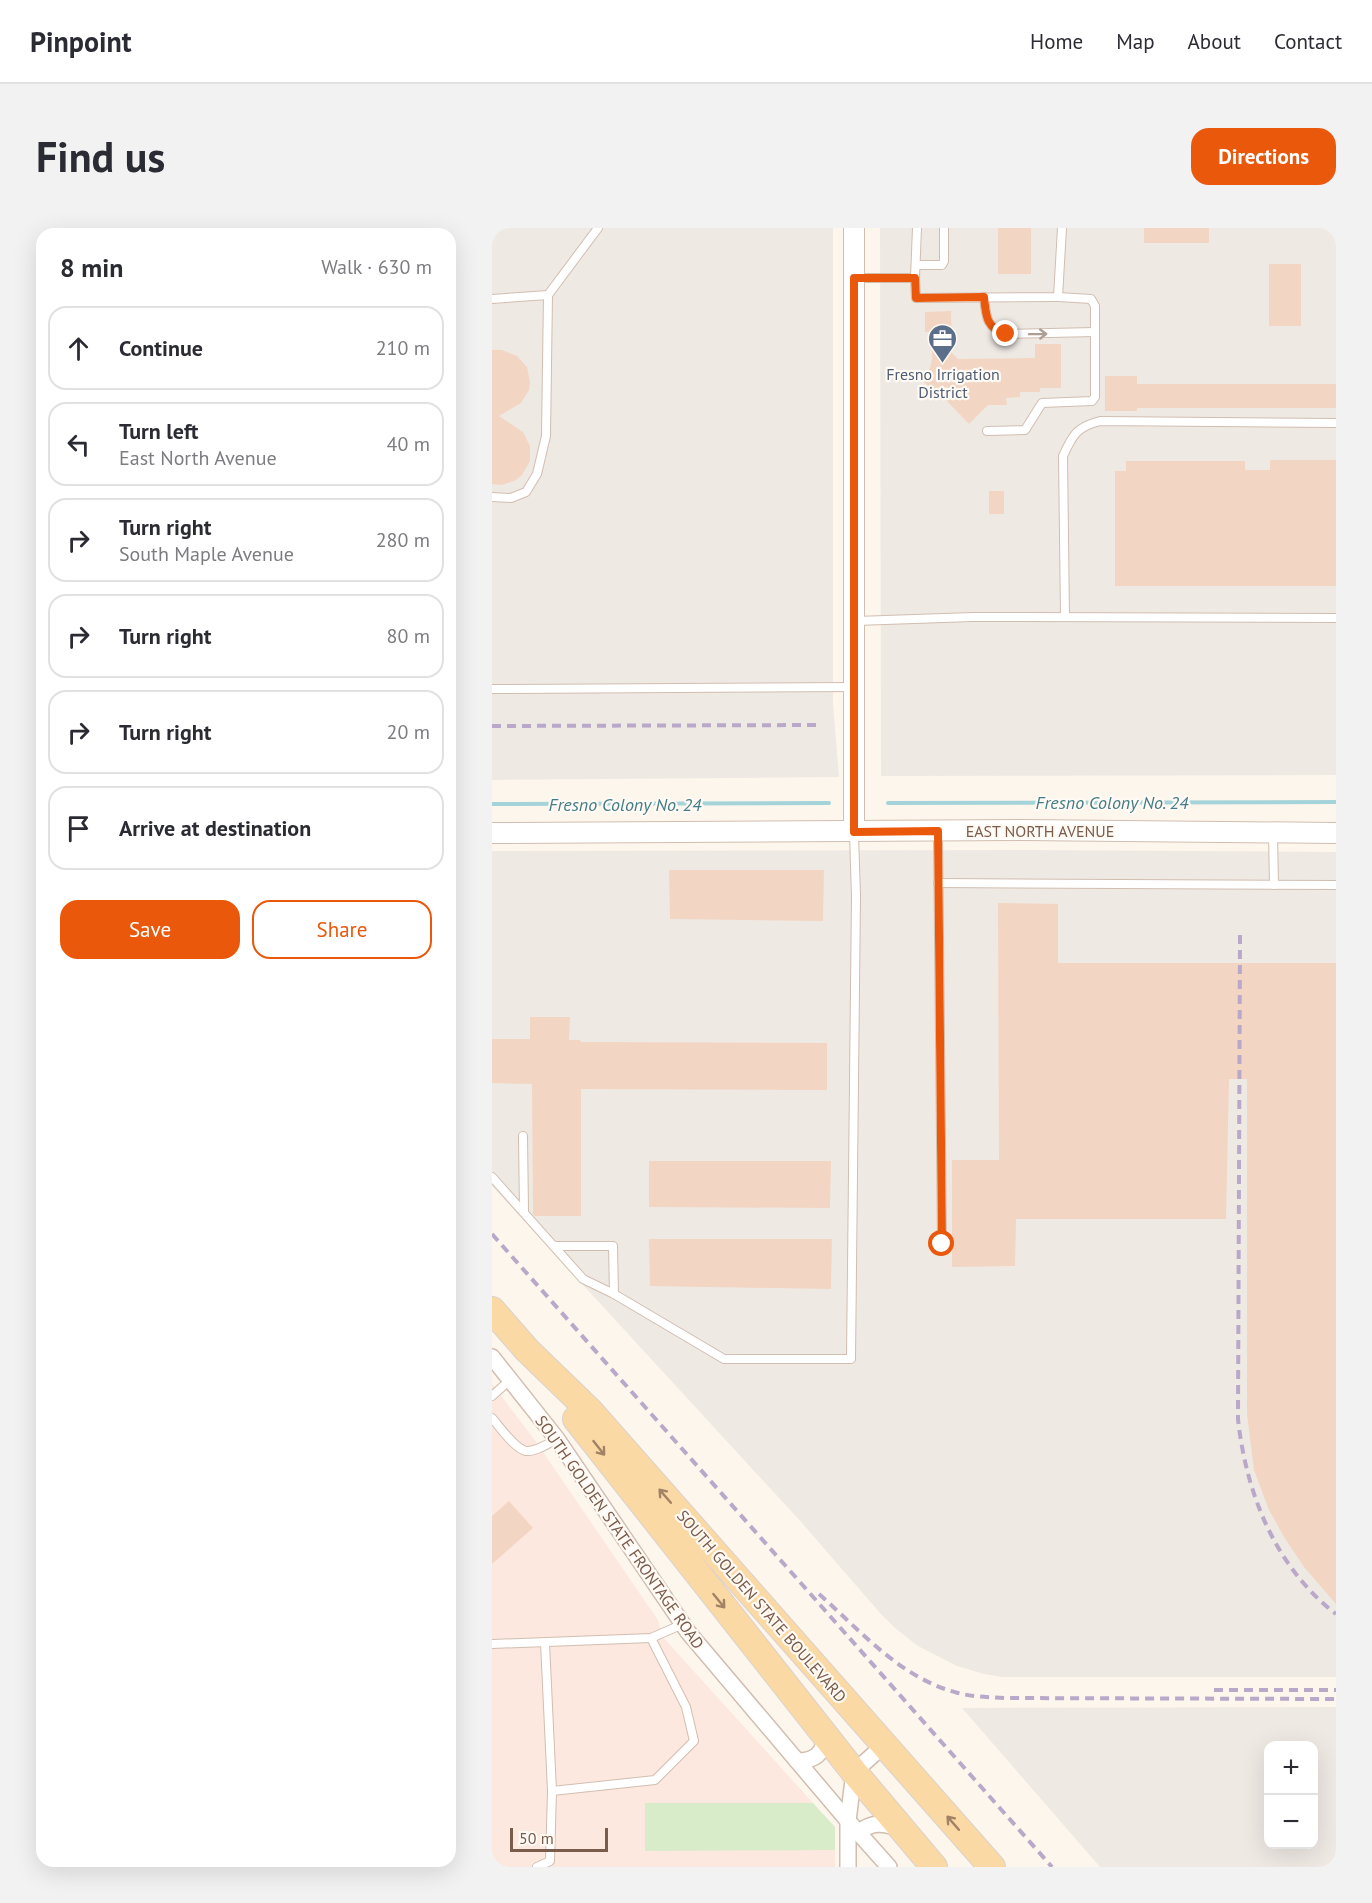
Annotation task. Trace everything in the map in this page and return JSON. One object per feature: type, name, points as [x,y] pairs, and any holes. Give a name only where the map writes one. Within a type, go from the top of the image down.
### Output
[{"type":"main road","name":"SOUTH GOLDEN STATE BOULEVARD","points":[[492,1310],[527,1350],[590,1411],[992,1867]]},
{"type":"main road","name":"SOUTH GOLDEN STATE BOULEVARD","points":[[527,1350],[578,1422],[854,1772],[934,1867]]},
{"type":"street","points":[[854,228],[854,832]]},
{"type":"street","name":"EAST NORTH AVENUE","points":[[492,833],[938,831],[1336,833]]},
{"type":"street","name":"SOUTH GOLDEN STATE FRONTAGE ROAD","points":[[492,1357],[557,1439],[683,1624],[889,1867]]},
{"type":"street","points":[[797,1761],[808,1761],[817,1756],[824,1748],[826,1736]]},
{"type":"street","points":[[848,1867],[853,1827],[854,1772],[884,1744]]},
{"type":"street","points":[[853,1827],[864,1828],[877,1823],[885,1823],[902,1830]]},
{"type":"lane","points":[[492,497],[511,498],[526,492],[537,474],[546,436],[548,295],[598,228]]},
{"type":"lane","points":[[916,228],[916,298],[1058,297],[1091,299],[1095,306],[1095,397],[1092,402],[1046,402],[1039,407],[1025,430],[987,431]]},
{"type":"lane","points":[[916,265],[942,265],[944,228]]},
{"type":"lane","points":[[1058,297],[1062,228]]},
{"type":"lane","points":[[854,278],[915,278]]},
{"type":"lane","points":[[492,300],[548,295]]},
{"type":"lane","points":[[984,297],[986,314],[996,331],[1006,334],[1095,332]]},
{"type":"lane","points":[[1065,618],[1063,456],[1074,434],[1084,425],[1100,422],[1336,423]]},
{"type":"lane","points":[[854,621],[973,617],[1336,618]]},
{"type":"lane","points":[[492,689],[854,687]]},
{"type":"lane","points":[[938,831],[942,1244]]},
{"type":"lane","points":[[492,1177],[583,1279],[614,1294],[724,1359],[851,1359],[856,920],[854,832]]},
{"type":"lane","points":[[1273,832],[1274,885]]},
{"type":"lane","points":[[938,883],[1336,885]]},
{"type":"lane","points":[[523,1136],[524,1212]]},
{"type":"lane","points":[[554,1246],[613,1246],[614,1294]]},
{"type":"lane","points":[[492,1396],[510,1380]]},
{"type":"lane","points":[[492,1418],[524,1451],[533,1450],[557,1439]]},
{"type":"lane","points":[[492,1644],[651,1638],[683,1624]]},
{"type":"lane","points":[[552,1791],[655,1780],[694,1742],[686,1707],[651,1638]]},
{"type":"lane","points":[[537,1867],[550,1861],[552,1791],[545,1643]]},
{"type":"shaded area","points":[[492,228],[833,228],[833,703],[839,777],[492,780]]},
{"type":"shaded area","points":[[880,228],[1336,228],[1336,775],[881,776]]},
{"type":"shaded area","points":[[492,851],[1336,852],[1336,1677],[1002,1677],[957,1666],[918,1646],[880,1613],[802,1523],[492,1186]]},
{"type":"shaded area","points":[[492,1384],[534,1439],[658,1620],[662,1636],[813,1803],[645,1803],[645,1850],[835,1850],[835,1867],[492,1867]]},
{"type":"shaded area","points":[[1336,1707],[1336,1867],[1100,1867],[962,1708]]},
{"type":"green space","points":[[645,1803],[813,1803],[835,1827],[835,1850],[645,1851]]},
{"type":"building","points":[[998,228],[1031,228],[1031,274],[998,274]]},
{"type":"building","points":[[1144,228],[1209,228],[1209,243],[1144,243]]},
{"type":"building","points":[[1269,264],[1301,264],[1301,326],[1269,326]]},
{"type":"building","points":[[951,311],[952,353],[958,359],[1035,358],[1035,344],[1061,344],[1061,388],[1040,388],[1040,392],[1020,392],[1020,397],[1006,398],[1007,405],[988,405],[969,424],[940,394],[936,394],[920,378],[930,368],[932,359],[932,332],[925,332],[925,312]]},
{"type":"building","points":[[492,350],[502,350],[517,356],[527,367],[530,382],[529,390],[521,403],[499,416],[523,432],[530,446],[530,461],[522,475],[502,485],[492,484]]},
{"type":"building","points":[[1105,376],[1137,376],[1137,384],[1336,384],[1336,408],[1137,408],[1137,411],[1105,411]]},
{"type":"building","points":[[1270,460],[1336,460],[1336,586],[1115,586],[1115,471],[1126,471],[1126,461],[1245,461],[1245,470],[1270,470]]},
{"type":"building","points":[[989,491],[1004,491],[1004,514],[989,514]]},
{"type":"building","points":[[669,870],[824,870],[823,921],[670,919]]},
{"type":"building","points":[[998,903],[1058,904],[1058,963],[1336,963],[1336,1604],[1304,1567],[1284,1537],[1269,1510],[1254,1470],[1247,1414],[1247,1079],[1229,1079],[1226,1219],[1016,1219],[1015,1266],[952,1267],[952,1160],[999,1160]]},
{"type":"building","points":[[530,1017],[570,1017],[569,1040],[580,1040],[581,1042],[827,1043],[827,1090],[581,1089],[581,1216],[535,1216],[533,1214],[532,1084],[492,1083],[492,1039],[530,1039]]},
{"type":"building","points":[[649,1161],[831,1161],[830,1208],[649,1207]]},
{"type":"building","points":[[649,1239],[832,1239],[831,1289],[650,1286]]},
{"type":"building","points":[[509,1501],[533,1528],[492,1564],[492,1516]]},
{"type":"waterway","name":"Fresno Colony No. 24","points":[[888,803],[1336,802]]},
{"type":"waterway","name":"Fresno Colony No. 24","points":[[492,804],[829,803]]},
{"type":"railway","points":[[492,726],[819,725]]},
{"type":"railway","points":[[1240,935],[1238,1419],[1248,1474],[1267,1527],[1296,1574],[1336,1614]]},
{"type":"railway","points":[[492,1234],[1052,1867]]},
{"type":"railway","points":[[819,1594],[900,1665],[937,1686],[964,1694],[1005,1698],[1336,1699]]},
{"type":"railway","points":[[1214,1690],[1336,1690]]},
{"type":"place","name":"Fresno Irrigation District","points":[[943,364]]},
{"type":"route","points":[[942,1244],[938,831],[854,832],[854,278],[915,278],[916,298],[984,297],[990,324],[996,331],[1006,334]]}]
